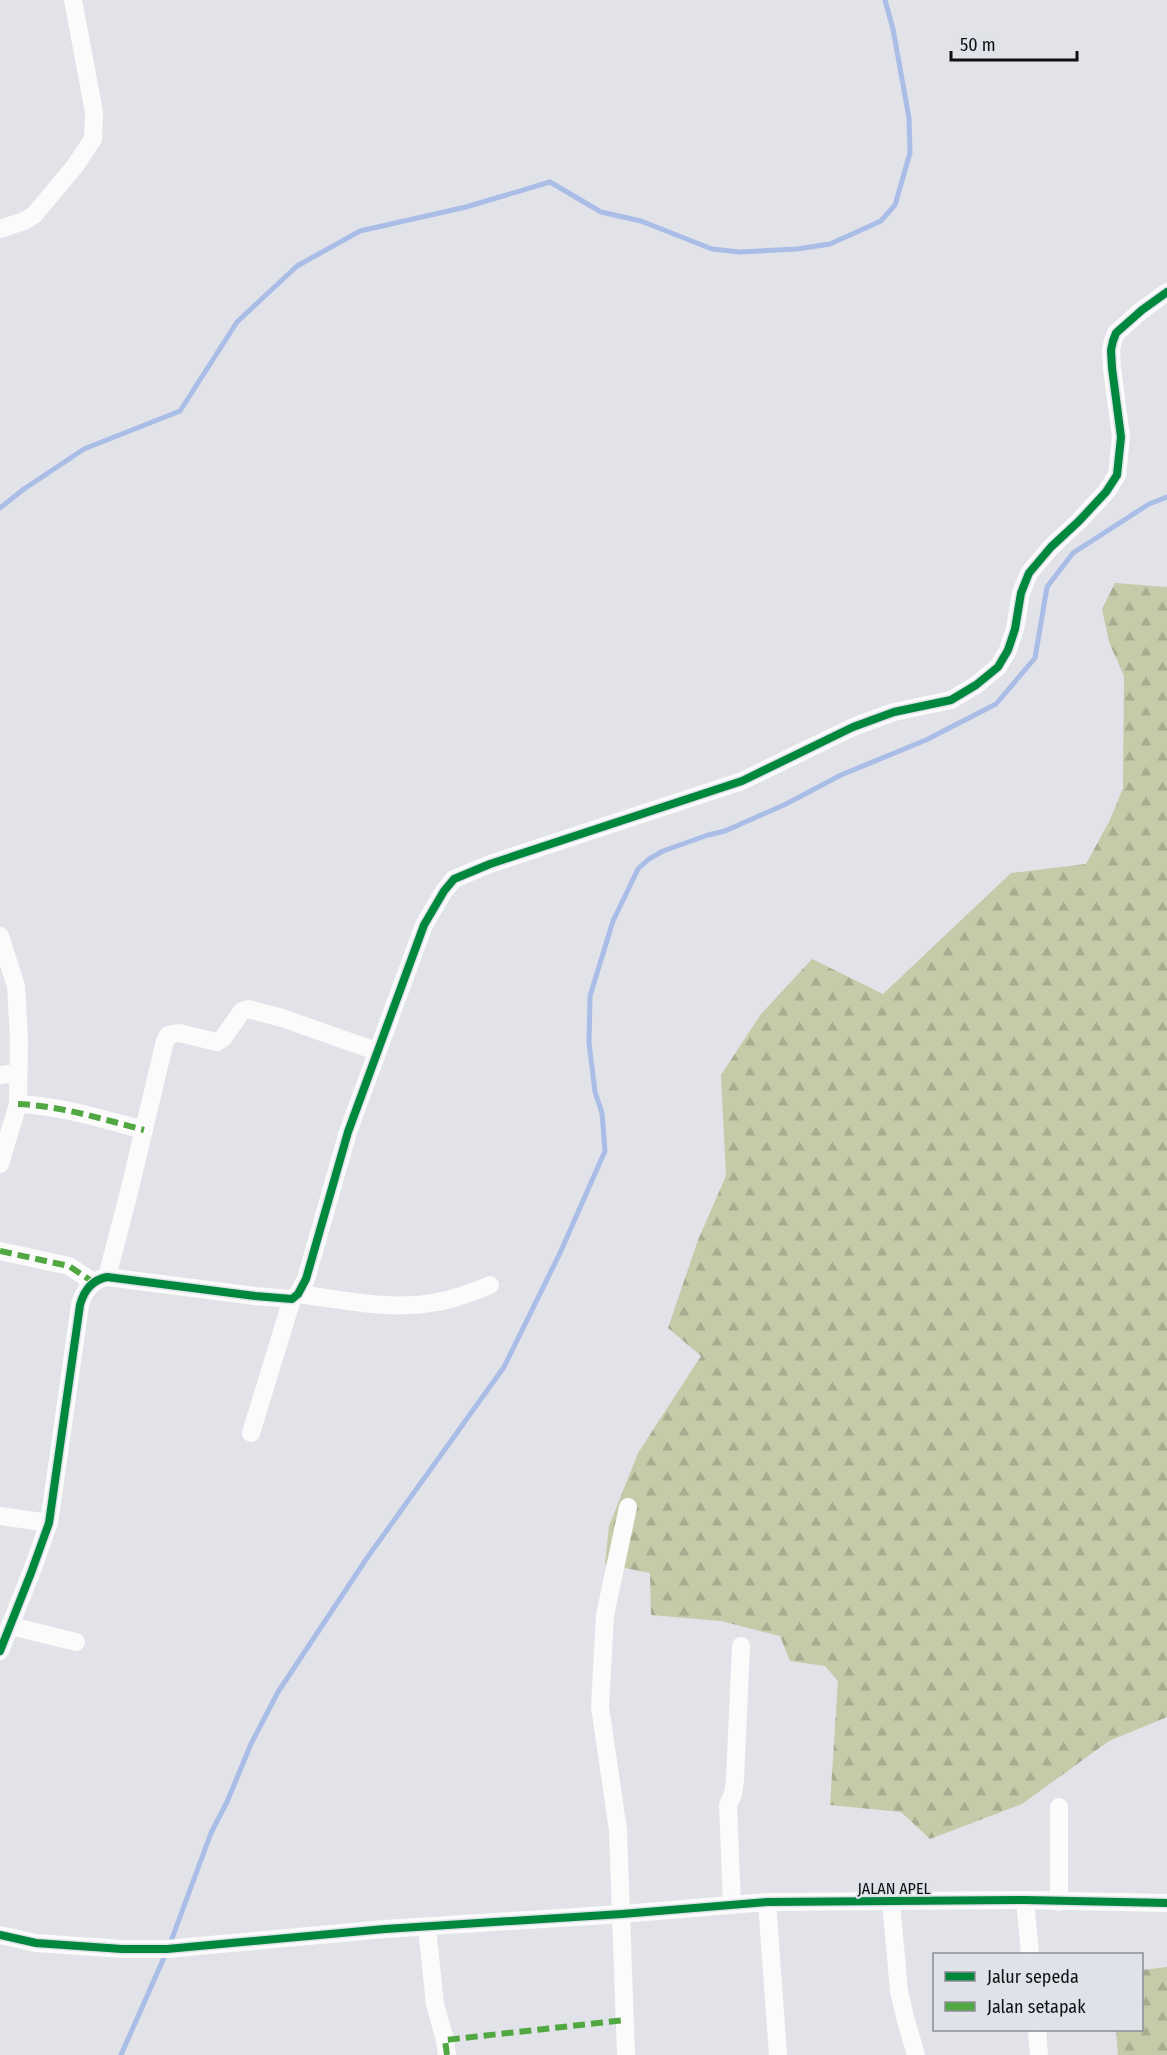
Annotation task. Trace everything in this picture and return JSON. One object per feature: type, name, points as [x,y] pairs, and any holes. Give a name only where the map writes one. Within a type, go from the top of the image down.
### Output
[{"type":"street","points":[[0,229],[34,215],[75,166],[93,140],[94,112],[73,0]]},
{"type":"street","points":[[251,1433],[295,1296],[306,1279],[348,1132],[376,1051],[424,925],[444,891],[454,879],[490,864],[742,782],[853,727],[884,716],[951,700],[976,685],[999,667],[1015,629],[1021,593],[1029,573],[1051,547],[1106,492],[1117,476],[1121,437],[1111,350],[1116,333],[1167,292]]},
{"type":"street","points":[[0,936],[16,986],[9,1074],[18,1104],[0,1164]]},
{"type":"street","points":[[0,1651],[49,1523],[82,1297],[100,1279],[144,1130],[168,1035],[179,1033],[217,1042],[223,1038],[242,1011],[248,1009],[282,1018],[376,1051]]},
{"type":"street","points":[[18,1104],[39,1105],[79,1113],[144,1130]]},
{"type":"street","points":[[0,1251],[69,1266],[100,1279],[255,1296],[295,1296],[380,1306],[434,1303],[490,1285]]},
{"type":"street","points":[[626,2055],[618,1830],[600,1707],[605,1614],[628,1507]]},
{"type":"street","points":[[0,1516],[49,1523]]},
{"type":"street","points":[[11,1626],[76,1641]]},
{"type":"street","points":[[732,1905],[728,1805],[733,1794],[735,1780],[741,1646]]},
{"type":"street","points":[[1059,1808],[1059,1902]]},
{"type":"street","points":[[1025,1900],[1030,1953]]},
{"type":"street","name":"JALAN APEL","points":[[0,1935],[36,1943],[122,1949],[167,1949],[385,1929],[427,1928],[767,1902],[1025,1900],[1167,1903]]},
{"type":"street","points":[[767,1902],[778,2055]]},
{"type":"street","points":[[891,1902],[899,1991],[916,2055]]},
{"type":"street","points":[[427,1928],[435,2004],[447,2055]]},
{"type":"street","points":[[1037,2031],[1040,2055]]},
{"type":"green space","points":[[1115,583],[1167,587],[1167,1717],[1109,1741],[1022,1804],[930,1839],[901,1812],[830,1805],[838,1681],[825,1666],[790,1661],[780,1636],[721,1621],[651,1615],[650,1573],[605,1564],[609,1526],[638,1453],[701,1356],[668,1328],[698,1240],[726,1176],[721,1075],[761,1014],[812,959],[883,994],[1011,873],[1086,864],[1110,820],[1123,788],[1124,676],[1109,642],[1102,609]]},
{"type":"green space","points":[[1167,1967],[1167,2055],[1118,2055],[1116,2031],[1143,2031],[1143,1970]]},
{"type":"waterway","points":[[0,508],[84,449],[180,411],[237,322],[297,266],[360,231],[466,207],[550,182],[601,212],[641,221],[712,249],[740,252],[797,249],[830,244],[881,221],[895,205],[910,153],[909,118],[893,29],[885,0]]},
{"type":"waterway","points":[[170,1944],[211,1833],[227,1802],[251,1744],[278,1692],[367,1558],[504,1367],[560,1253],[605,1151],[602,1113],[595,1092],[589,1043],[590,996],[613,921],[638,869],[663,851],[725,831],[786,804],[841,775],[926,740],[996,704],[1035,658],[1047,587],[1073,553],[1149,504],[1167,497]]},
{"type":"waterway","points":[[121,2055],[166,1953]]},
{"type":"marked path","points":[[18,1104],[66,1110],[144,1130]]},
{"type":"marked path","points":[[0,1251],[69,1266],[93,1282]]},
{"type":"marked path","points":[[447,2055],[445,2040],[625,2020]]},
{"type":"cycle path","points":[[0,1651],[49,1523],[80,1305],[89,1286],[107,1277],[255,1296],[292,1299],[298,1294],[306,1279],[348,1132],[424,925],[444,891],[454,879],[490,864],[742,781],[853,727],[894,712],[951,700],[976,685],[998,667],[1008,650],[1015,629],[1021,593],[1029,573],[1051,547],[1106,492],[1117,475],[1121,437],[1111,350],[1116,333],[1167,292]]},
{"type":"cycle path","points":[[0,1935],[36,1943],[122,1949],[167,1949],[385,1929],[767,1902],[1025,1900],[1167,1903]]}]
